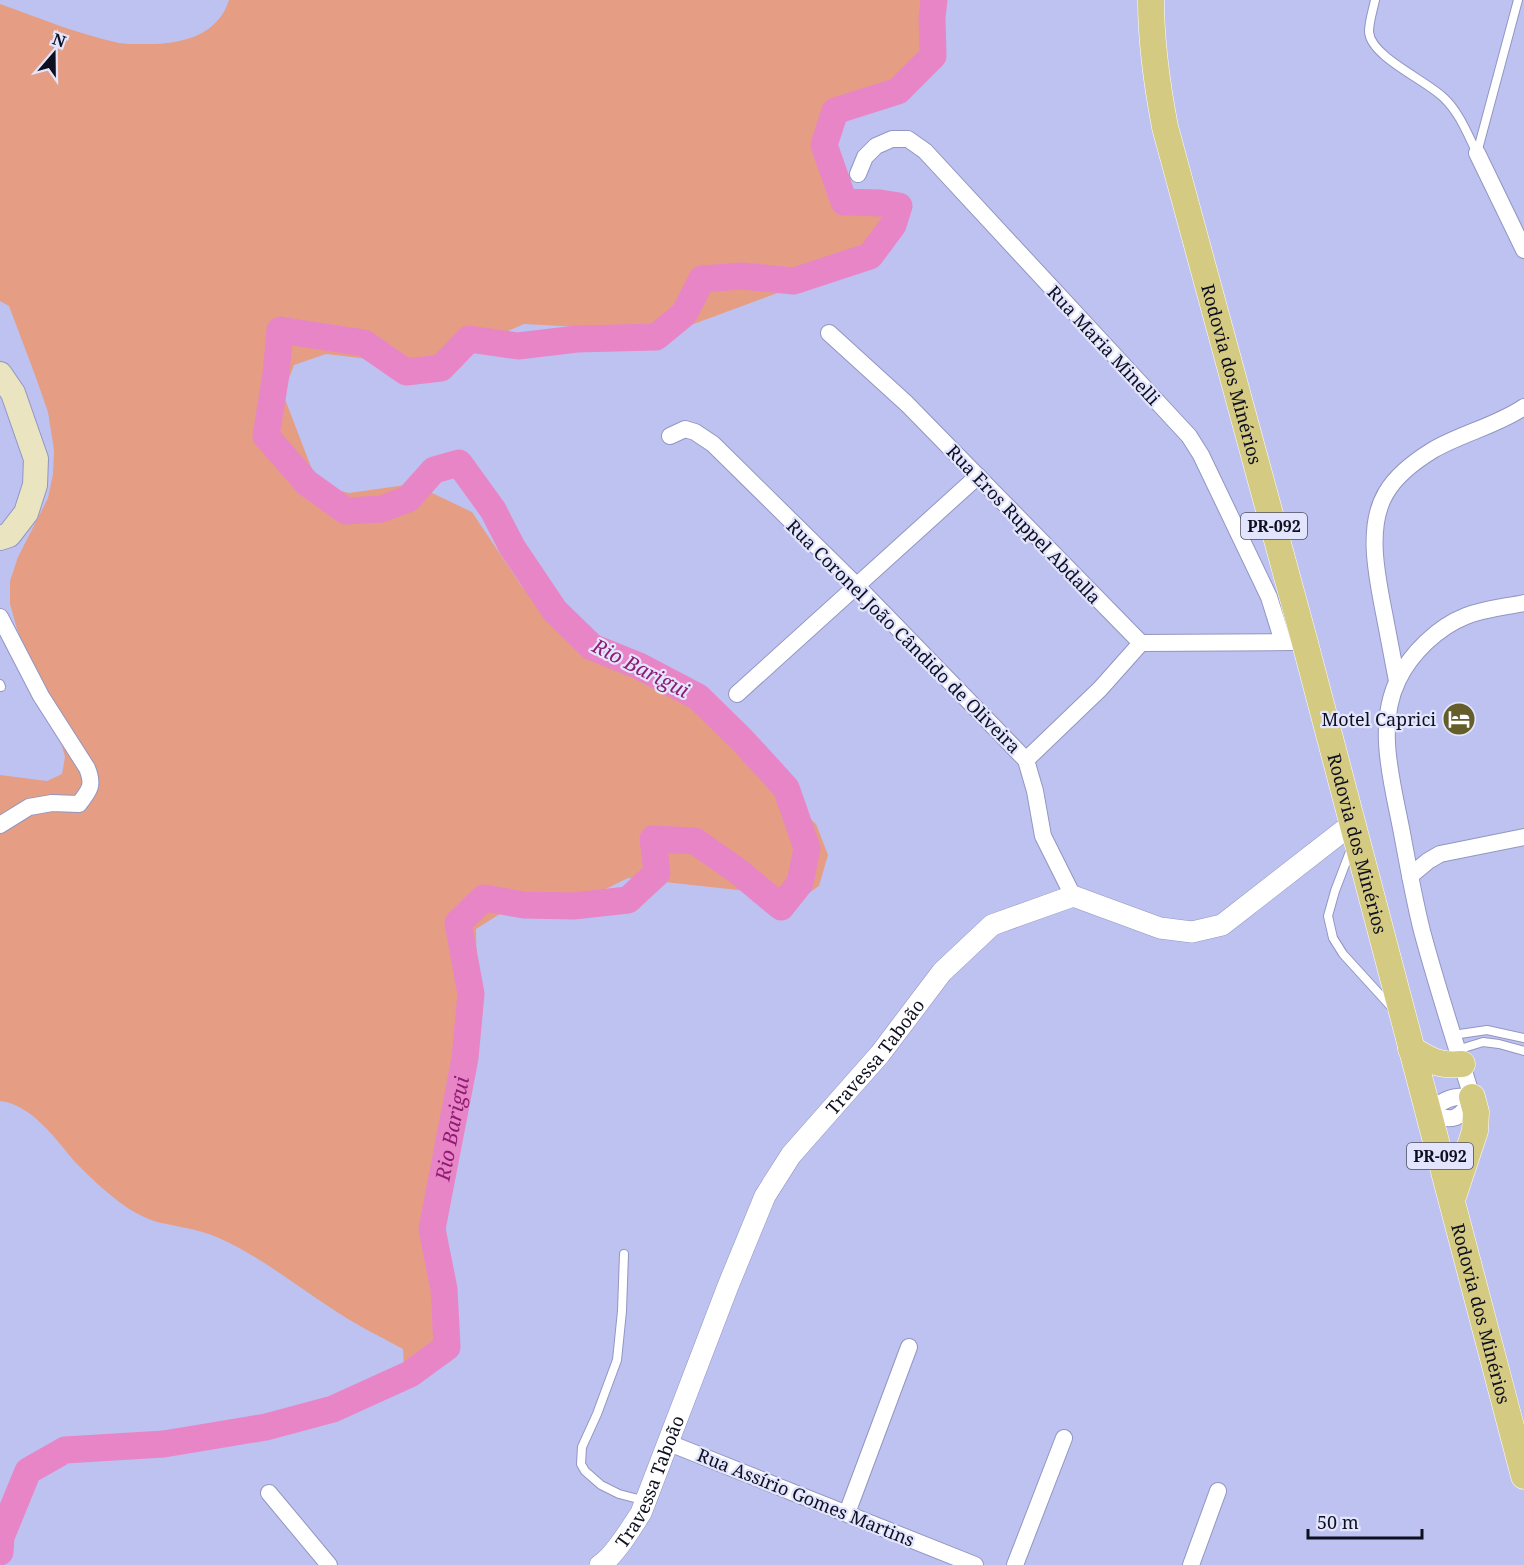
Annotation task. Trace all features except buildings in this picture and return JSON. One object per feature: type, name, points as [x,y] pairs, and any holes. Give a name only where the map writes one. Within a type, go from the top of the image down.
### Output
[{"type":"main road","name":"Rodovia dos Minérios","points":[[1151,0],[1151,31],[1156,80],[1165,127],[1294,642],[1355,829],[1524,1476]]},
{"type":"main road","points":[[0,374],[13,393],[36,459],[35,485],[26,513],[9,535],[0,538]]},
{"type":"main road","points":[[1411,1049],[1431,1061],[1444,1065],[1457,1050]]},
{"type":"main road","points":[[1452,1200],[1475,1131],[1476,1112],[1472,1097]]},
{"type":"street","name":"Rua Maria Minelli","points":[[858,174],[866,157],[876,146],[892,139],[908,139],[925,150],[1189,436],[1201,455],[1269,597],[1294,642]]},
{"type":"street","points":[[1477,153],[1524,250]]},
{"type":"street","name":"Rua Eros Ruppel Abdalla","points":[[829,333],[907,405],[1141,643]]},
{"type":"street","points":[[1397,681],[1375,555],[1378,512],[1385,494],[1397,478],[1414,463],[1436,449],[1509,417],[1524,407]]},
{"type":"street","name":"Rua Coronel João Cândido de Oliveira","points":[[670,436],[685,429],[696,432],[713,444],[856,585],[1026,760],[1044,836],[1073,896]]},
{"type":"street","points":[[737,694],[978,476]]},
{"type":"street","points":[[1428,1112],[1445,1119],[1457,1117],[1466,1109],[1472,1097],[1422,932],[1390,771],[1387,743],[1388,719],[1397,681],[1421,647],[1450,624],[1466,616],[1524,603]]},
{"type":"street","points":[[0,617],[41,696],[87,768],[91,780],[88,793],[79,804],[52,803],[29,807],[0,825]]},
{"type":"street","points":[[1026,760],[1100,689],[1141,643],[1294,642]]},
{"type":"street","points":[[1073,896],[1160,928],[1192,932],[1222,925],[1355,829]]},
{"type":"street","points":[[1410,876],[1440,854],[1524,837]]},
{"type":"street","name":"Travessa Taboão","points":[[600,1565],[622,1542],[642,1514],[728,1286],[765,1196],[791,1155],[880,1054],[942,972],[992,925],[1073,896]]},
{"type":"street","points":[[847,1514],[909,1347]]},
{"type":"street","points":[[1015,1565],[1064,1438]]},
{"type":"street","name":"Rua Assírio Gomes Martins","points":[[669,1443],[975,1565]]},
{"type":"street","points":[[1191,1565],[1218,1491]]},
{"type":"street","points":[[269,1493],[329,1565]]},
{"type":"lane","points":[[1376,0],[1369,33],[1375,46],[1390,60],[1429,85],[1445,99],[1458,117],[1477,153]]},
{"type":"lane","points":[[1477,153],[1518,0]]},
{"type":"lane","points":[[1355,829],[1328,916],[1333,938],[1343,954],[1404,1022]]},
{"type":"lane","points":[[1457,1050],[1487,1030],[1524,1038]]},
{"type":"lane","points":[[1457,1050],[1483,1042],[1524,1051]]},
{"type":"lane","points":[[624,1254],[617,1360],[582,1447],[581,1464],[585,1471],[601,1485],[619,1494],[646,1501]]},
{"type":"shaded area","points":[[229,0],[937,0],[932,53],[917,86],[854,105],[832,150],[833,179],[876,200],[887,212],[872,240],[845,268],[672,332],[524,324],[429,366],[326,354],[294,365],[283,394],[318,485],[349,493],[413,484],[472,512],[523,588],[598,655],[738,730],[776,787],[816,824],[828,855],[819,886],[791,905],[747,891],[628,878],[553,915],[503,912],[476,929],[478,1044],[445,1210],[448,1330],[425,1375],[405,1386],[403,1349],[349,1319],[234,1245],[204,1232],[157,1222],[139,1215],[108,1193],[76,1163],[52,1134],[33,1116],[12,1104],[0,1101],[0,775],[47,781],[62,774],[65,757],[58,732],[17,629],[10,604],[10,581],[18,557],[48,498],[53,474],[54,450],[48,412],[35,375],[9,306],[0,301],[0,4],[119,43],[155,44],[182,41],[205,31],[223,13]]},
{"type":"waterway","name":"Rio Barigui","points":[[0,1552],[1,1537],[28,1471],[65,1450],[164,1444],[266,1427],[333,1409],[410,1374],[447,1347],[444,1289],[432,1229],[465,1058],[471,994],[458,923],[484,898],[524,905],[573,906],[628,900],[657,873],[653,839],[695,841],[739,872],[781,907],[800,883],[807,848],[786,788],[698,697],[639,666],[592,647],[555,611],[512,547],[493,510],[459,463],[434,470],[408,499],[382,509],[346,511],[307,483],[266,436],[280,330],[364,343],[406,372],[441,368],[469,339],[518,346],[577,339],[656,337],[684,314],[702,279],[742,276],[794,281],[870,256],[893,225],[899,206],[844,202],[824,145],[835,111],[898,91],[933,56],[934,0]]},
{"type":"place","name":"Motel Caprici","points":[[1459,719]]}]
